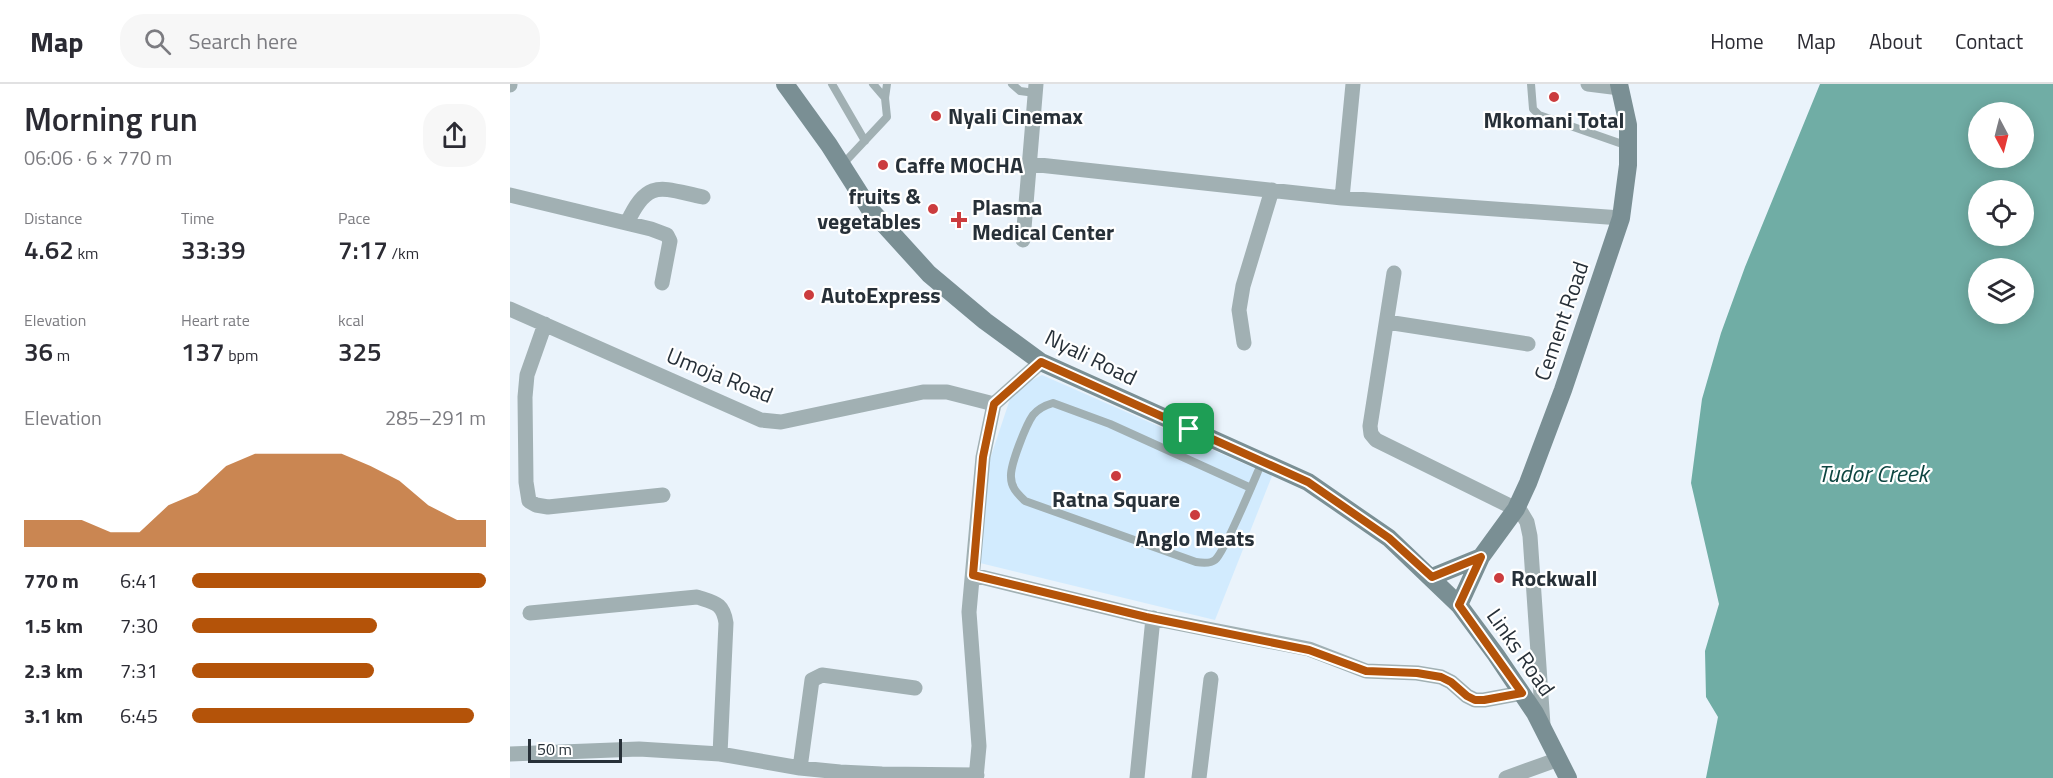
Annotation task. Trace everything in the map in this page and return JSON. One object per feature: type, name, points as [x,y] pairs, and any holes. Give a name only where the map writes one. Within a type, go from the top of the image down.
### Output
[{"type":"main road","name":"Nyali Road","points":[[784,84],[842,165],[869,208],[929,274],[962,304],[1041,362],[1308,482],[1389,538],[1419,564]]},
{"type":"main road","name":"Cement Road","points":[[1459,605],[1481,557],[1516,509],[1528,483],[1563,390],[1621,218],[1629,147],[1628,126],[1620,86]]},
{"type":"main road","points":[[1432,577],[1481,557]]},
{"type":"main road","name":"Links Road","points":[[1419,564],[1459,605],[1522,693],[1560,759],[1568,778]]},
{"type":"street","points":[[1342,198],[1353,84]]},
{"type":"street","points":[[1588,84],[1620,86]]},
{"type":"street","points":[[1023,240],[1035,89]]},
{"type":"street","points":[[1030,164],[1342,198],[1621,218]]},
{"type":"street","points":[[627,223],[636,203],[643,195],[652,191],[662,188],[703,196]]},
{"type":"street","points":[[1244,343],[1239,310],[1243,286],[1272,190]]},
{"type":"street","points":[[510,195],[627,223],[667,236],[670,242],[662,283]]},
{"type":"street","points":[[1394,273],[1370,426],[1372,437],[1516,509],[1521,512],[1527,522],[1530,536],[1543,728]]},
{"type":"street","name":"Umoja Road","points":[[510,309],[761,420],[781,422],[923,392],[947,392],[994,404]]},
{"type":"street","points":[[1387,322],[1528,344]]},
{"type":"street","points":[[544,324],[527,375],[525,398],[526,482],[529,501],[548,507],[663,495]]},
{"type":"street","points":[[510,754],[629,749],[720,754],[800,768],[882,774],[977,776],[978,735],[969,612],[983,457],[994,404],[1041,362]]},
{"type":"street","points":[[973,575],[1153,618],[1309,650],[1366,671],[1417,673],[1441,677],[1475,700],[1522,693]]},
{"type":"street","points":[[530,613],[697,597],[718,604],[724,611],[726,623],[720,754]]},
{"type":"street","points":[[1137,778],[1153,618]]},
{"type":"street","points":[[800,768],[812,680],[822,675],[915,688]]},
{"type":"street","points":[[1199,778],[1210,679]]},
{"type":"street","points":[[1506,778],[1560,759]]},
{"type":"lane","points":[[832,84],[865,141]]},
{"type":"lane","points":[[873,84],[885,98]]},
{"type":"lane","points":[[842,165],[887,117],[885,98],[887,84]]},
{"type":"lane","points":[[1012,84],[1020,91],[1035,89]]},
{"type":"lane","points":[[1531,84],[1533,109],[1539,115],[1629,147]]},
{"type":"lane","points":[[1251,488],[1110,424],[1053,403],[1034,415],[1019,444],[1010,477],[1015,491],[1025,501],[1197,562],[1208,563],[1216,560],[1251,488],[1262,462]]},
{"type":"shaded area","name":"Ratna Square","points":[[1042,375],[1272,476],[1215,620],[980,563],[985,474],[1013,390]]},
{"type":"water","name":"Tudor Creek","points":[[1820,84],[2053,84],[2053,778],[1706,778],[1718,717],[1706,697],[1705,651],[1719,604],[1691,483],[1702,399],[1721,333],[1745,267]]},
{"type":"place","name":"Mkomani Total","points":[[1554,97]]},
{"type":"place","name":"Nyali Cinemax","points":[[936,116]]},
{"type":"place","name":"Caffe MOCHA","points":[[883,165]]},
{"type":"place","name":"fruits & vegetables","points":[[933,209]]},
{"type":"place","name":"Plasma Medical Center","points":[[959,220]]},
{"type":"place","name":"AutoExpress","points":[[809,295]]},
{"type":"place","name":"Ratna Square","points":[[1116,476]]},
{"type":"place","name":"Anglo Meats","points":[[1195,515]]},
{"type":"place","name":"Rockwall","points":[[1499,578]]},
{"type":"route","points":[[1041,362],[1189,429],[1308,482],[1389,538],[1432,577],[1481,557],[1459,605],[1522,693],[1475,700],[1441,677],[1417,673],[1366,671],[1309,650],[1210,628],[1146,617],[973,575],[983,457],[994,404],[1041,362]]}]
